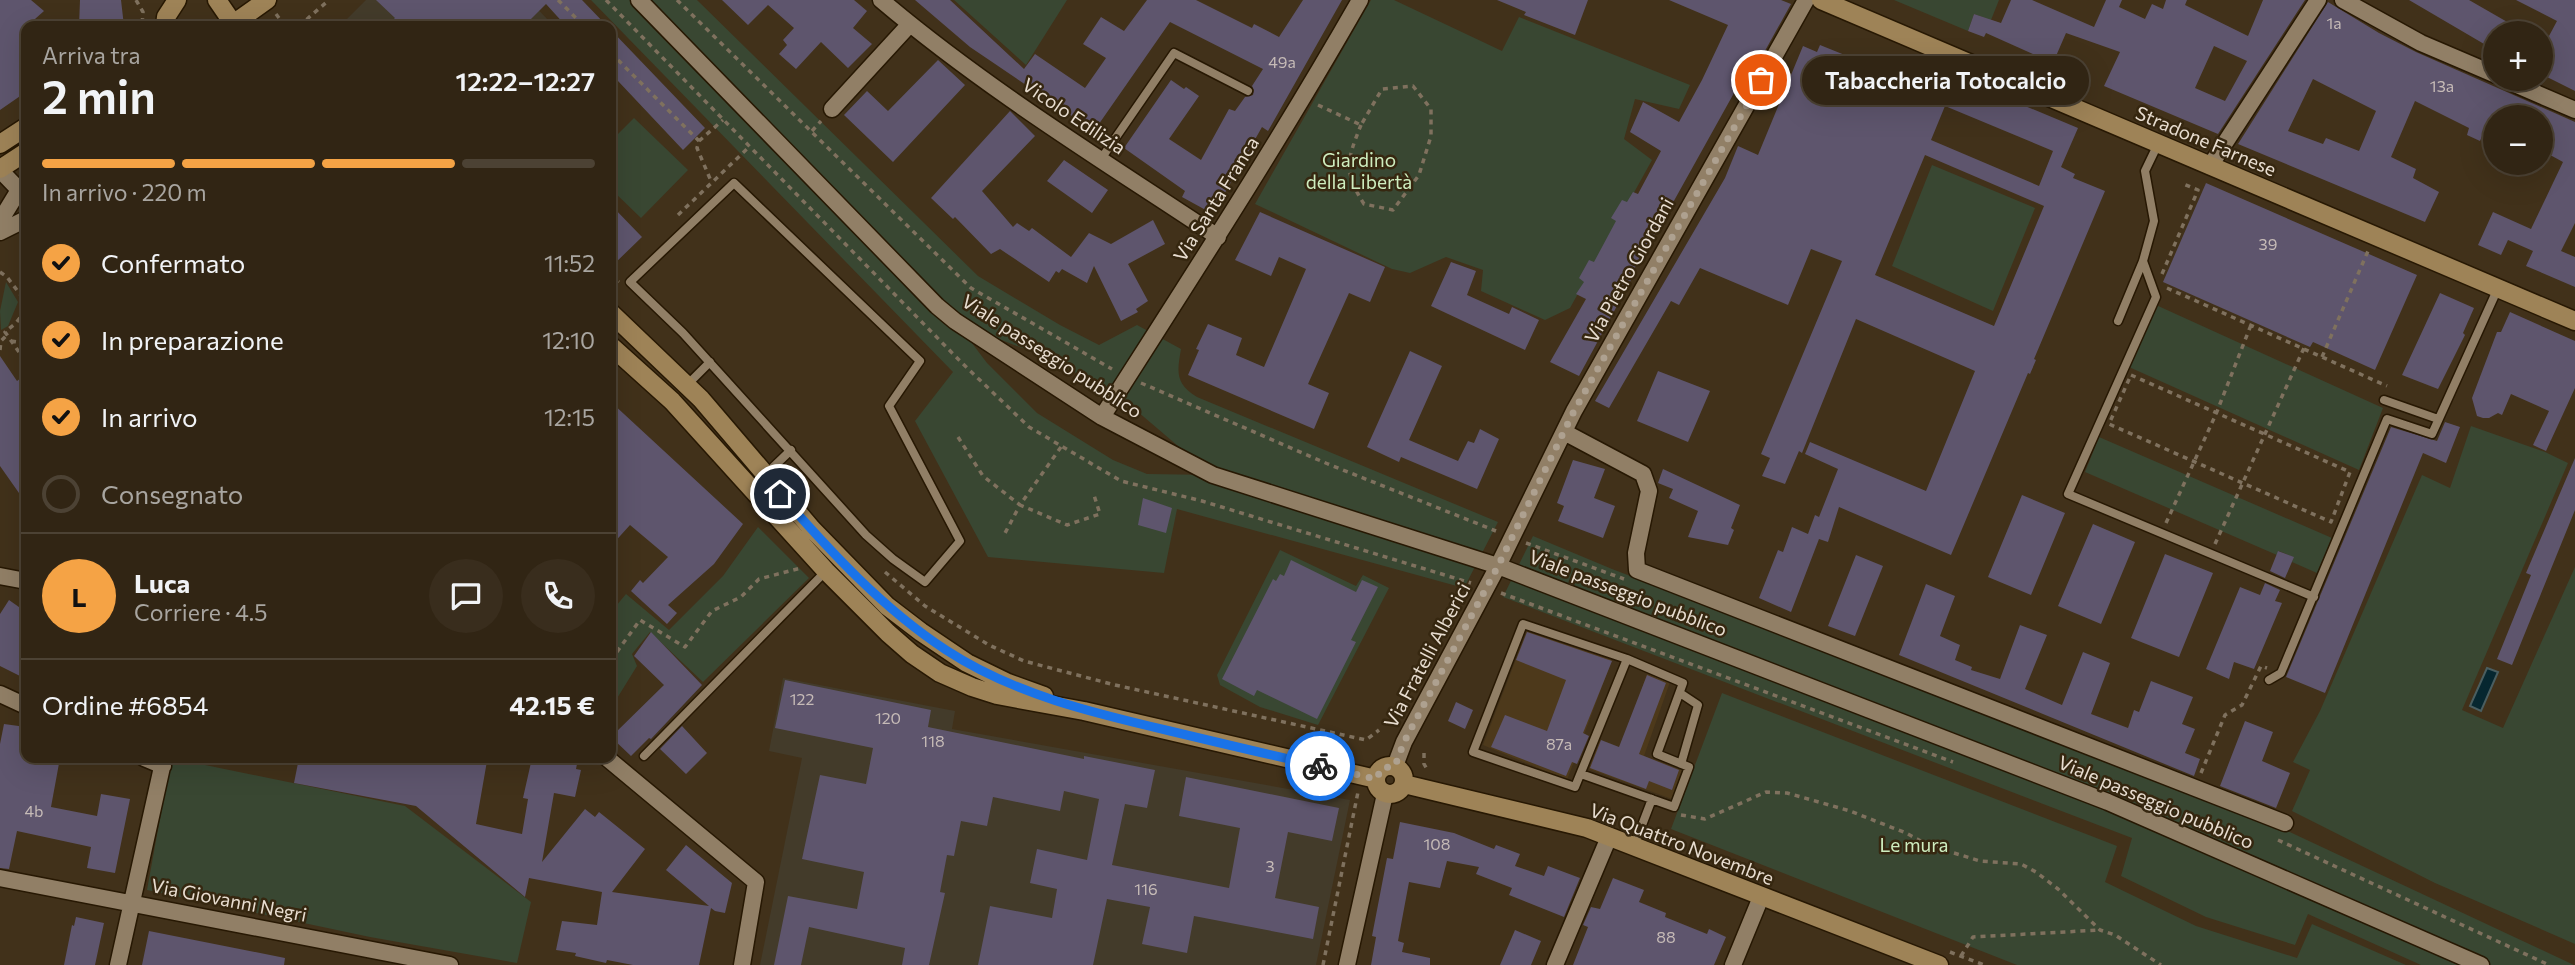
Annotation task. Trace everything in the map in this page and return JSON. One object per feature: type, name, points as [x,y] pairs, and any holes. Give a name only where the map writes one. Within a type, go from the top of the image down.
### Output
[{"type":"main road","points":[[156,0],[166,21]]},
{"type":"main road","points":[[166,21],[177,0]]},
{"type":"main road","points":[[217,0],[228,21]]},
{"type":"main road","name":"Stradone Farnese","points":[[1821,0],[2575,321]]},
{"type":"main road","points":[[238,21],[269,4]]},
{"type":"main road","points":[[257,21],[269,4]]},
{"type":"main road","points":[[0,144],[21,130]]},
{"type":"main road","points":[[0,170],[21,155]]},
{"type":"main road","points":[[616,318],[701,399],[866,587],[946,651]]},
{"type":"main road","points":[[616,344],[631,346],[672,383],[687,385]]},
{"type":"main road","points":[[616,349],[672,401],[826,571],[899,644],[940,673],[997,695],[1084,711],[1381,787],[1395,794],[1404,784],[1402,771],[1395,766],[1382,768],[1381,787]]},
{"type":"main road","points":[[765,475],[767,491],[792,521],[797,538]]},
{"type":"main road","points":[[826,571],[842,575],[880,612],[922,643],[946,651],[1008,683],[1084,711]]},
{"type":"main road","name":"Via Quattro Novembre","points":[[1404,784],[1587,828],[1939,965]]},
{"type":"street","name":"Viale passeggio pubblico","points":[[639,0],[937,306],[955,321],[1102,417],[1213,475],[1498,566],[2108,802],[2481,965]]},
{"type":"street","name":"Vicolo Edilizia","points":[[881,0],[1013,100],[1218,237]]},
{"type":"street","name":"Via Santa Franca","points":[[1102,417],[1218,237],[1287,111],[1303,99],[1360,0]]},
{"type":"street","name":"Via Pietro Giordani","points":[[1498,566],[1564,432],[1806,0]]},
{"type":"street","points":[[2210,166],[2318,0]]},
{"type":"street","points":[[2343,0],[2421,43],[2483,69]]},
{"type":"street","points":[[832,109],[910,24]]},
{"type":"street","points":[[2531,91],[2575,110]]},
{"type":"street","points":[[0,170],[21,191]]},
{"type":"street","points":[[0,221],[21,195]]},
{"type":"street","points":[[0,232],[21,222]]},
{"type":"street","points":[[1564,432],[1643,474],[1649,491],[1636,553],[1637,570],[2285,823]]},
{"type":"street","name":"Via Fratelli Alberici","points":[[1395,766],[1404,742],[1498,566]]},
{"type":"street","points":[[0,576],[21,580]]},
{"type":"street","points":[[0,694],[21,704]]},
{"type":"street","points":[[118,965],[163,763]]},
{"type":"street","points":[[613,763],[755,882],[742,965]]},
{"type":"street","points":[[1347,965],[1381,787]]},
{"type":"street","points":[[1555,965],[1609,836]]},
{"type":"street","name":"Via Giovanni Negri","points":[[0,878],[404,961],[450,965]]},
{"type":"street","points":[[1734,965],[1761,897]]},
{"type":"lane","points":[[1101,159],[1174,53],[1248,91]]},
{"type":"lane","points":[[2118,321],[2143,261],[2154,221],[2145,171],[2158,144]]},
{"type":"lane","points":[[734,183],[814,256],[920,360],[889,406],[960,541],[925,582],[866,535],[790,450],[710,362],[630,282],[734,183]]},
{"type":"lane","points":[[2143,261],[2156,297],[2068,494],[2314,597]]},
{"type":"lane","points":[[2269,680],[2281,673],[2387,419],[2432,434],[2498,288]]},
{"type":"lane","points":[[687,385],[710,362]]},
{"type":"lane","points":[[2385,400],[2438,419]]},
{"type":"lane","points":[[765,475],[790,450]]},
{"type":"lane","points":[[644,756],[826,571]]},
{"type":"lane","points":[[1581,774],[1674,807],[1689,767],[1657,754],[1683,683],[1627,659],[1523,624],[1473,752],[1576,787],[1581,774],[1627,659]]},
{"type":"lane","points":[[1679,693],[1698,705],[1681,764]]},
{"type":"lane","points":[[1634,846],[1652,799]]},
{"type":"path","points":[[136,0],[143,12],[142,21]]},
{"type":"path","points":[[305,21],[329,0]]},
{"type":"path","points":[[558,0],[579,21]]},
{"type":"path","points":[[677,0],[971,288],[1128,377],[1328,464],[1511,538],[1636,584]]},
{"type":"path","points":[[269,4],[281,21]]},
{"type":"path","points":[[616,58],[699,141]]},
{"type":"path","points":[[1413,86],[1431,108],[1431,136],[1419,175],[1393,210],[1364,204],[1350,183],[1350,153],[1361,125],[1382,89],[1413,86]]},
{"type":"path","points":[[1303,99],[1361,125]]},
{"type":"path","points":[[723,120],[699,141],[697,148],[711,181],[749,146]]},
{"type":"path","points":[[2181,183],[2198,190],[2157,284],[2390,387]]},
{"type":"path","points":[[2322,357],[2368,251]]},
{"type":"path","points":[[0,272],[21,295]]},
{"type":"path","points":[[0,350],[5,332],[21,316]]},
{"type":"path","points":[[2161,534],[2216,414],[2251,325]]},
{"type":"path","points":[[4,337],[21,351]]},
{"type":"path","points":[[11,341],[21,342]]},
{"type":"path","points":[[2210,554],[2304,348]]},
{"type":"path","points":[[2131,375],[2264,434],[2350,472],[2331,522],[2109,424],[2131,375]]},
{"type":"path","points":[[958,437],[983,476],[1020,505],[1067,526],[1100,514],[1093,492]]},
{"type":"path","points":[[1004,535],[1020,505],[1061,447]]},
{"type":"path","points":[[876,564],[925,606],[989,645],[1024,661],[1115,685],[1366,740],[1379,730]]},
{"type":"path","points":[[616,653],[640,620],[685,648],[712,611],[741,597],[759,579],[806,567]]},
{"type":"path","points":[[2195,788],[2225,715],[2242,705],[2261,666],[2281,673]]},
{"type":"path","points":[[1323,965],[1357,792]]},
{"type":"path","points":[[1674,807],[1677,815],[1705,819],[1766,792],[1787,793],[1827,804],[1906,833],[1928,845],[1980,861],[2021,864],[2058,889],[2100,930]]},
{"type":"path","points":[[2268,835],[2549,965]]},
{"type":"path","points":[[1961,956],[1973,937],[2100,930],[2115,935],[2161,965]]},
{"type":"shaded area","points":[[366,0],[529,0],[549,21],[345,21]]},
{"type":"shaded area","points":[[1528,628],[1612,660],[1567,780],[1483,745]]},
{"type":"shaded area","points":[[1647,674],[1670,682],[1644,756],[1682,770],[1672,799],[1589,769],[1599,741],[1621,748]]},
{"type":"shaded area","points":[[783,678],[955,711],[952,729],[1350,800],[1316,965],[760,965],[802,758],[769,751]]},
{"type":"green space","points":[[591,0],[697,0],[978,276],[1099,345],[1137,325],[1181,349],[1179,377],[1185,387],[1197,397],[1498,522],[1464,588],[1177,509],[1164,573],[988,557],[915,421],[953,372],[616,26],[616,21],[611,21]],"holes":[[[956,322],[1045,357],[1117,394],[1212,475],[1147,474],[1113,460],[1037,413],[987,363]]]},
{"type":"green space","points":[[954,0],[1067,0],[1026,65]]},
{"type":"green space","name":"Giardino della Libertà","points":[[1371,0],[1394,0],[1502,51],[1519,17],[1690,85],[1679,109],[1635,99],[1624,139],[1652,160],[1570,308],[1545,320],[1481,291],[1483,270],[1446,257],[1410,273],[1392,269],[1255,204]]},
{"type":"green space","points":[[1894,0],[1999,0],[1991,20],[1974,14],[1968,31]]},
{"type":"green space","points":[[634,118],[688,170],[641,218],[616,194],[616,136]]},
{"type":"green space","points":[[1932,165],[2035,208],[1993,311],[1892,266]]},
{"type":"green space","points":[[6,282],[18,302],[8,326],[1,330],[0,311]]},
{"type":"green space","points":[[2156,305],[2383,408],[2359,470],[2129,367]]},
{"type":"green space","points":[[2471,426],[2568,463],[2462,710],[2503,728],[2575,567],[2575,944],[2435,883],[2292,811],[2310,770],[2293,762],[2320,711],[2422,475],[2450,488]]},
{"type":"green space","points":[[2099,437],[2332,538],[2317,573],[2292,562],[2293,557],[2279,551],[2277,555],[2085,472]]},
{"type":"green space","points":[[758,527],[809,578],[703,682],[650,632],[632,654],[637,666],[616,700],[616,606],[626,594],[669,630],[723,576]]},
{"type":"green space","points":[[1533,536],[1922,688],[2189,785],[2574,965],[2421,965],[2308,914],[2295,945],[2206,917],[2121,876],[2132,838],[1503,597]]},
{"type":"green space","points":[[1280,550],[1356,586],[1363,575],[1389,588],[1318,725],[1260,707],[1220,685],[1217,675]]},
{"type":"green space","name":"Le mura","points":[[1722,693],[2117,846],[2105,882],[2196,926],[2297,958],[2312,924],[2406,965],[2017,965],[1671,829]]},
{"type":"green space","points":[[170,763],[195,763],[405,806],[531,902],[517,963],[370,937],[147,890]]},
{"type":"water","points":[[2487,668],[2498,672],[2481,711],[2470,706]]},
{"type":"building","points":[[0,0],[31,0],[44,11],[35,21],[21,21],[21,95],[0,110]]},
{"type":"building","points":[[80,0],[121,0],[123,21],[79,21]]},
{"type":"building","points":[[376,0],[582,0],[602,21],[561,21],[546,4],[529,21],[392,21],[395,18]]},
{"type":"building","points":[[722,0],[854,0],[867,11],[853,28],[872,44],[848,68],[821,42],[796,69],[779,54],[787,45],[783,40],[794,28],[768,5],[748,25]]},
{"type":"building","points":[[915,0],[950,0],[1024,69],[1035,54],[1085,88],[1106,58],[1083,44],[1101,17],[1124,31],[1147,0],[1196,0],[1252,28],[1254,24],[1279,37],[1303,0],[1342,0],[1268,131],[1262,127],[1213,214],[1182,197],[1185,191],[1124,148],[1171,80],[1199,96],[1169,139],[1201,160],[1229,109],[1235,111],[1245,97],[1253,95],[1252,86],[1263,69],[1170,22],[1094,131],[970,47]]},
{"type":"building","points":[[1497,0],[1588,0],[1575,35],[1524,15],[1526,12]]},
{"type":"building","points":[[1669,0],[1781,0],[1791,4],[1741,94],[1734,93],[1651,242],[1649,241],[1579,376],[1550,362],[1586,299],[1576,294],[1584,282],[1579,278],[1589,260],[1594,262],[1616,221],[1611,218],[1622,200],[1627,202],[1633,192],[1638,194],[1661,151],[1630,132],[1643,102],[1679,122],[1728,25]]},
{"type":"building","points":[[2011,0],[2032,0],[2094,27],[2106,0],[2122,0],[2119,7],[2145,19],[2152,4],[2163,9],[2166,0],[2187,0],[2185,5],[2248,36],[2263,0],[2305,0],[2218,134],[2104,86],[2120,52],[2066,33],[2053,63],[1986,33],[1984,37],[1968,31],[1974,14],[2001,23]],"holes":[[[2214,46],[2247,61],[2225,101],[2195,88]]]},
{"type":"building","points":[[2409,0],[2469,0],[2506,21],[2483,21],[2483,43]]},
{"type":"building","points":[[2516,0],[2575,0],[2575,91],[2553,80],[2553,28],[2557,21]]},
{"type":"building","points":[[2328,2],[2416,52],[2483,81],[2483,91],[2505,91],[2536,105],[2483,105],[2483,134],[2480,141],[2467,135],[2469,128],[2415,101],[2391,157],[2416,169],[2413,178],[2439,192],[2425,222],[2238,144]],"holes":[[[2313,79],[2376,111],[2359,151],[2326,138],[2323,144],[2288,131]]]},
{"type":"building","points":[[616,35],[705,128],[683,150],[618,81],[616,83]]},
{"type":"building","points":[[1820,45],[1887,72],[1884,78],[1918,91],[1929,66],[2078,128],[2061,167],[2075,174],[2073,178],[2105,191],[2034,359],[2036,360],[2030,374],[2028,373],[1951,555],[1839,507],[1828,542],[1819,539],[1791,612],[1759,598],[1778,550],[1783,552],[1792,527],[1808,534],[1815,515],[1819,517],[1838,469],[1805,454],[1810,442],[1926,491],[1975,371],[1856,319],[1802,453],[1799,451],[1785,484],[1762,476],[1770,458],[1761,454],[1842,261],[1811,249],[1788,305],[1700,268],[1679,305],[1671,301],[1609,408],[1595,401],[1725,178],[1738,146],[1758,155],[1803,46],[1817,52]],"holes":[[[1945,106],[2053,151],[2039,186],[1931,140]],[[1925,155],[2044,206],[1994,326],[1875,275]]]},
{"type":"building","points":[[938,60],[965,85],[893,162],[844,115],[867,91],[888,111]]},
{"type":"building","points":[[1010,111],[1035,136],[982,191],[1013,227],[1017,223],[1029,231],[1032,228],[1071,257],[1089,233],[1111,244],[1153,220],[1165,244],[1128,264],[1148,301],[1136,309],[1138,312],[1121,321],[1094,266],[1087,283],[1062,269],[1059,273],[1056,271],[1049,282],[1000,249],[991,254],[955,217],[953,219],[931,198]]},
{"type":"building","points":[[2553,112],[2575,122],[2575,223],[2561,251],[2575,257],[2575,287],[2526,266],[2533,251],[2508,240],[2501,255],[2478,245],[2493,212],[2531,229],[2563,162],[2553,157]]},
{"type":"building","points":[[1064,160],[1108,190],[1092,213],[1047,181]]},
{"type":"building","points":[[2206,183],[2417,275],[2375,370],[2313,342],[2310,347],[2163,282]]},
{"type":"building","points":[[616,210],[642,237],[616,262]]},
{"type":"building","points":[[1260,212],[1385,267],[1370,302],[1349,293],[1308,384],[1329,393],[1314,429],[1188,375],[1208,324],[1242,338],[1236,355],[1264,367],[1306,269],[1279,257],[1271,276],[1235,260]]},
{"type":"building","points":[[1451,262],[1476,271],[1467,295],[1509,314],[1512,307],[1539,320],[1525,350],[1431,306]]},
{"type":"building","points":[[2440,293],[2474,308],[2463,333],[2465,335],[2438,389],[2402,375]]},
{"type":"building","points":[[2510,312],[2575,341],[2575,388],[2546,451],[2533,445],[2549,411],[2511,394],[2502,415],[2498,413],[2483,418],[2477,416],[2472,398],[2497,332],[2501,332]]},
{"type":"building","points":[[1410,351],[1442,366],[1409,440],[1458,461],[1468,441],[1474,443],[1480,429],[1499,439],[1477,489],[1401,457],[1399,462],[1367,447]]},
{"type":"building","points":[[0,356],[17,381],[21,378],[21,496],[0,466]]},
{"type":"building","points":[[1658,371],[1710,391],[1688,442],[1637,421]]},
{"type":"building","points":[[616,407],[743,524],[714,564],[668,605],[677,613],[667,624],[631,591],[640,580],[643,583],[668,557],[630,525],[616,540]]},
{"type":"building","points":[[2445,422],[2460,427],[2446,463],[2423,453],[2325,693],[2286,677],[2391,427],[2437,441]]},
{"type":"building","points":[[2575,458],[2575,510],[2512,665],[2497,659],[2531,575],[2526,573]]},
{"type":"building","points":[[1573,460],[1605,469],[1594,498],[1615,506],[1603,538],[1558,521],[1564,506],[1557,503]]},
{"type":"building","points":[[1663,469],[1740,505],[1728,545],[1688,537],[1698,511],[1669,498],[1673,489],[1658,483]]},
{"type":"building","points":[[2022,495],[2065,513],[2031,595],[1988,577]]},
{"type":"building","points":[[1143,498],[1172,508],[1166,533],[1138,525]]},
{"type":"building","points":[[2093,524],[2135,542],[2101,624],[2058,606]]},
{"type":"building","points":[[2278,551],[2294,557],[2285,578],[2270,571]]},
{"type":"building","points":[[2165,554],[2213,573],[2179,657],[2131,638]]},
{"type":"building","points":[[1856,555],[1883,566],[1855,636],[1828,626]]},
{"type":"building","points":[[1291,560],[1356,592],[1362,580],[1378,587],[1351,640],[1356,642],[1317,719],[1257,690],[1254,696],[1222,679],[1273,579],[1276,581],[1280,574],[1284,576]]},
{"type":"building","points":[[2265,583],[2280,590],[2275,601],[2282,603],[2254,669],[2234,662],[2229,679],[2206,669],[2240,587],[2260,595]]},
{"type":"building","points":[[1926,584],[1955,596],[1940,636],[1960,645],[1955,660],[1972,667],[1971,670],[2000,679],[2020,625],[2047,635],[2025,689],[2062,705],[2083,652],[2110,663],[2091,714],[2128,728],[2134,710],[2139,712],[2151,681],[2193,697],[2182,724],[2195,729],[2185,753],[2200,759],[2194,776],[1899,655]]},
{"type":"building","points":[[9,600],[21,608],[21,676],[0,666],[0,614]]},
{"type":"building","points":[[651,632],[702,685],[651,739],[631,756],[616,742],[616,732],[664,685],[634,656]]},
{"type":"building","points":[[1527,632],[1612,661],[1583,733],[1589,736],[1577,764],[1572,762],[1566,776],[1491,747],[1505,715],[1547,731],[1566,680],[1516,660]]},
{"type":"building","points":[[1647,675],[1666,683],[1639,754],[1679,770],[1672,790],[1649,781],[1646,789],[1590,768],[1601,740],[1619,747]]},
{"type":"building","points":[[785,680],[931,710],[928,727],[1084,759],[1084,756],[1155,770],[1147,808],[1125,804],[1112,865],[1229,888],[1240,828],[1179,816],[1186,777],[1339,808],[1332,841],[1288,832],[1275,898],[1319,907],[1313,939],[1194,916],[1187,953],[1142,944],[1150,907],[1107,899],[1093,965],[978,965],[990,906],[1052,918],[1057,889],[1030,883],[1037,849],[1087,860],[1099,799],[1064,791],[1060,811],[993,797],[987,826],[961,821],[954,856],[947,855],[940,892],[945,893],[929,965],[902,965],[905,948],[809,927],[801,965],[774,965],[788,896],[857,909],[864,872],[802,859],[820,775],[866,784],[873,748],[775,728]]},
{"type":"building","points":[[1456,702],[1473,710],[1465,729],[1448,721]]},
{"type":"building","points":[[2245,721],[2273,732],[2262,761],[2290,773],[2276,808],[2220,786]]},
{"type":"building","points":[[4,724],[21,726],[21,763],[59,763],[51,807],[97,816],[101,794],[130,799],[115,873],[87,868],[91,847],[17,831],[9,869],[0,868],[0,744]]},
{"type":"building","points":[[682,726],[707,753],[686,774],[660,749]]},
{"type":"building","points":[[298,763],[487,763],[476,824],[522,834],[528,799],[523,798],[531,763],[577,764],[576,769],[581,770],[575,797],[554,793],[542,862],[585,809],[595,817],[599,812],[645,849],[612,892],[709,906],[666,870],[686,845],[732,883],[725,913],[711,908],[699,965],[633,965],[607,960],[606,963],[575,956],[576,953],[556,950],[562,921],[597,925],[602,892],[529,878],[525,897],[416,806],[294,783]]},
{"type":"building","points":[[1400,822],[1454,833],[1494,849],[1496,845],[1520,854],[1515,866],[1544,876],[1548,866],[1580,878],[1564,917],[1509,895],[1512,888],[1476,874],[1479,867],[1447,861],[1440,888],[1409,882],[1398,941],[1404,943],[1402,952],[1430,958],[1430,965],[1371,965],[1376,937],[1372,936],[1387,858],[1393,859]]},
{"type":"building","points":[[1613,878],[1644,890],[1639,902],[1666,913],[1665,917],[1707,934],[1709,929],[1726,937],[1714,965],[1573,965],[1588,927],[1583,925],[1591,907],[1600,909]]},
{"type":"building","points":[[76,917],[104,923],[95,965],[64,965]]},
{"type":"building","points":[[1515,930],[1541,941],[1531,965],[1500,965]]},
{"type":"building","points":[[149,931],[285,958],[284,965],[142,965]]},
{"type":"way so far","points":[[1320,766],[1376,779],[1382,768],[1395,766],[1404,742],[1498,566],[1574,411],[1761,80]]},
{"type":"place","name":"Tabaccheria Totocalcio","points":[[1761,80]]},
{"type":"route","points":[[780,494],[828,548],[887,606],[946,651],[988,674],[1084,711],[1320,766]]}]
